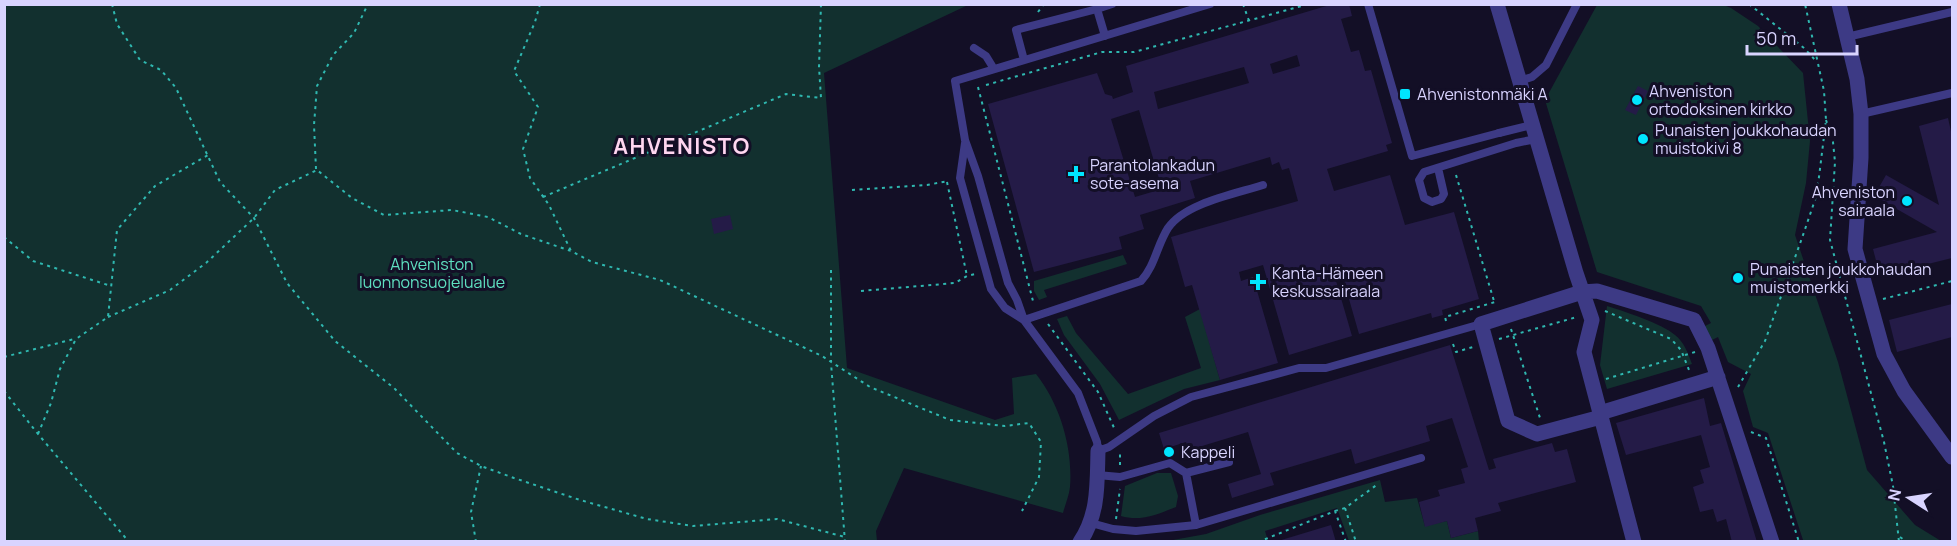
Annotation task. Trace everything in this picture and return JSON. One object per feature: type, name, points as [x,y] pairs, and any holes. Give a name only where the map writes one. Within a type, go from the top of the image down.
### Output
[{"type":"street","points":[[1497,4],[1592,320],[1584,352],[1634,542]]},
{"type":"street","points":[[1839,4],[1857,79],[1861,114],[1861,158],[1855,249],[1884,354],[1904,391],[1953,457]]},
{"type":"street","points":[[1718,377],[1537,434],[1508,421],[1481,324],[1582,292],[1597,291],[1694,320],[1708,348],[1718,377],[1772,542]]},
{"type":"street","points":[[1080,542],[1091,523],[1095,508],[1098,452]]},
{"type":"lane","points":[[1024,60],[1017,30],[1112,4]]},
{"type":"lane","points":[[1210,4],[955,81],[965,140],[978,176],[1008,283],[1024,320],[1078,393],[1097,442],[1098,452],[1118,442],[1154,416],[1191,397],[1299,368],[1326,368],[1481,324]]},
{"type":"lane","points":[[1368,4],[1412,156],[1499,133],[1534,132]]},
{"type":"lane","points":[[1519,81],[1532,77],[1546,64],[1577,4]]},
{"type":"lane","points":[[1097,9],[1105,36]]},
{"type":"lane","points":[[1847,37],[1953,12]]},
{"type":"lane","points":[[974,48],[986,56],[994,69]]},
{"type":"lane","points":[[1861,114],[1953,93]]},
{"type":"lane","points":[[1438,168],[1534,132]]},
{"type":"lane","points":[[965,140],[960,178],[991,289],[1005,308],[1024,320]]},
{"type":"lane","points":[[1024,320],[1141,281],[1155,259],[1168,228],[1193,207],[1263,185]]},
{"type":"lane","points":[[1091,523],[1113,529],[1136,531],[1196,525],[1421,458]]},
{"type":"lane","points":[[1097,475],[1120,477],[1170,463],[1186,473],[1229,462]]},
{"type":"lane","points":[[1186,473],[1196,525]]},
{"type":"path","points":[[112,4],[117,24],[140,60],[161,70],[176,88],[220,182],[254,218],[287,283],[335,341],[394,388],[457,453],[481,466],[580,500],[647,519],[693,526],[777,519],[845,537]]},
{"type":"path","points":[[368,4],[354,33],[333,55],[317,86],[314,125],[316,170],[352,198],[384,215],[452,210],[488,217],[521,234],[571,251],[592,262],[676,286],[822,356],[870,387],[950,420],[1005,426],[1029,423],[1041,442],[1039,477],[1022,511]]},
{"type":"path","points":[[540,4],[535,22],[514,71],[538,107],[523,149],[530,178],[549,205],[571,251]]},
{"type":"path","points":[[543,198],[786,94],[821,98],[819,67],[821,4]]},
{"type":"path","points":[[1244,4],[1249,21]]},
{"type":"path","points":[[1113,529],[1118,515],[1120,447],[1112,421],[1098,392],[1034,306],[978,87],[1102,52],[1134,52],[1309,4]]},
{"type":"path","points":[[1749,4],[1804,48],[1819,64]]},
{"type":"path","points":[[1738,387],[1765,341],[1815,200],[1826,120],[1824,91],[1805,4]]},
{"type":"path","points":[[1826,120],[1833,142],[1835,162],[1830,240],[1884,441],[1893,486],[1899,542]]},
{"type":"path","points":[[108,317],[117,230],[155,186],[208,155]]},
{"type":"path","points":[[1453,163],[1495,302],[1514,335],[1545,432]]},
{"type":"path","points":[[4,357],[76,339],[108,317],[170,290],[206,263],[254,218],[275,190],[316,170]]},
{"type":"path","points":[[852,190],[927,185],[960,178]]},
{"type":"path","points":[[947,181],[967,276]]},
{"type":"path","points":[[4,237],[33,261],[111,286]]},
{"type":"path","points":[[831,270],[831,363],[845,542]]},
{"type":"path","points":[[861,291],[955,283],[967,276],[986,271]]},
{"type":"path","points":[[1870,303],[1953,281]]},
{"type":"path","points":[[1455,352],[1602,310],[1629,319],[1671,339],[1684,356],[1695,384]]},
{"type":"path","points":[[38,434],[51,403],[60,369],[76,339]]},
{"type":"path","points":[[1600,381],[1684,356]]},
{"type":"path","points":[[4,391],[129,542]]},
{"type":"path","points":[[1749,431],[1766,438],[1799,542]]},
{"type":"path","points":[[476,542],[471,513],[481,466]]},
{"type":"path","points":[[1258,542],[1345,507],[1376,485]]},
{"type":"path","points":[[1345,507],[1356,542]]},
{"type":"path","points":[[1335,511],[1346,542]]},
{"type":"path","points":[[1900,537],[1907,542]]},
{"type":"green space","points":[[1721,4],[1758,26],[1803,73],[1810,141],[1806,183],[1795,235],[1838,362],[1867,470],[1915,525],[1941,541],[1805,542],[1768,433],[1753,427],[1743,391],[1751,374],[1728,362],[1718,337],[1710,341],[1703,327],[1711,323],[1701,306],[1597,272],[1545,100],[1597,5]]},
{"type":"green space","name":"Ahveniston luonnonsuojelualue","points":[[4,5],[968,5],[824,73],[847,368],[995,420],[1014,414],[1012,378],[1036,374],[1052,399],[1067,442],[1070,487],[1063,513],[904,468],[876,531],[877,541],[5,541]]},
{"type":"green space","points":[[1123,255],[1127,264],[1044,290],[1047,297],[1039,300],[1034,291],[1034,281]]},
{"type":"green space","points":[[1607,306],[1642,318],[1669,331],[1683,344],[1692,364],[1607,389],[1600,365]]},
{"type":"green space","points":[[1200,309],[1220,380],[1184,389],[1119,420],[1100,384],[1064,335],[1057,319],[1067,316],[1076,333],[1128,394],[1201,368],[1185,317]]},
{"type":"green space","points":[[1157,473],[1171,473],[1178,496],[1176,507],[1142,518],[1121,516],[1125,486]]},
{"type":"green space","points":[[1380,480],[1385,502],[1417,498],[1425,526],[1447,521],[1451,538],[1478,531],[1479,541],[1349,541],[1337,508],[1265,531],[1268,541],[1162,542],[1206,534],[1260,515]]},
{"type":"building","points":[[1333,4],[1349,4],[1352,16],[1341,19],[1351,52],[1359,50],[1365,71],[1371,70],[1392,143],[1386,145],[1388,151],[1327,169],[1334,191],[1390,175],[1405,225],[1454,212],[1479,299],[1442,310],[1443,315],[1432,318],[1431,313],[1359,334],[1341,271],[1334,274],[1352,336],[1289,355],[1263,265],[1239,272],[1241,281],[1253,277],[1278,363],[1220,380],[1192,285],[1185,287],[1171,237],[1298,201],[1289,168],[1282,170],[1279,162],[1272,165],[1270,157],[1190,181],[1195,198],[1140,215],[1144,229],[1119,237],[1122,249],[1034,272],[988,104],[1097,73],[1105,94],[1112,96],[1113,99],[1133,92],[1126,66]],"holes":[[[1297,55],[1300,66],[1273,74],[1270,64]],[[1244,67],[1249,83],[1158,109],[1154,92]],[[1139,110],[1162,189],[1135,197],[1111,119]]]},
{"type":"building","name":"Ahveniston ortodoksinen kirkko","points":[[1638,86],[1648,91],[1636,115],[1625,110]]},
{"type":"building","name":"Ahveniston sairaala","points":[[1948,118],[1952,136],[1952,258],[1880,276],[1873,249],[1937,232],[1874,196],[1886,175],[1939,205],[1919,126]]},
{"type":"building","points":[[730,215],[733,229],[714,234],[711,219]]},
{"type":"building","points":[[1952,304],[1952,337],[1897,352],[1889,320]]},
{"type":"building","points":[[1450,345],[1489,470],[1496,468],[1493,459],[1552,443],[1555,452],[1567,449],[1576,482],[1498,503],[1501,511],[1475,518],[1478,531],[1451,538],[1447,521],[1425,527],[1419,502],[1440,496],[1438,490],[1465,483],[1461,469],[1468,467],[1452,418],[1426,426],[1430,441],[1355,464],[1351,449],[1270,473],[1274,485],[1232,498],[1228,484],[1261,474],[1248,432],[1189,450],[1186,442],[1164,449],[1159,433]]},
{"type":"building","points":[[1704,398],[1710,426],[1721,423],[1757,542],[1732,542],[1726,519],[1717,522],[1713,509],[1700,512],[1693,487],[1704,483],[1700,470],[1710,467],[1701,435],[1626,455],[1616,423]]},
{"type":"building","points":[[1331,525],[1336,542],[1278,542],[1278,541]]},
{"type":"place","name":"Ahvenistonmäki A","points":[[1405,94]]},
{"type":"place","name":"Ahveniston ortodoksinen kirkko","points":[[1637,100]]},
{"type":"place","name":"Punaisten joukkohaudan muistokivi 8","points":[[1643,139]]},
{"type":"place","name":"Parantolankadun sote-asema","points":[[1076,174]]},
{"type":"place","name":"Ahveniston sairaala","points":[[1907,201]]},
{"type":"place","name":"Punaisten joukkohaudan muistomerkki","points":[[1738,278]]},
{"type":"place","name":"Kanta-Hämeen keskussairaala","points":[[1258,282]]},
{"type":"place","name":"Kappeli","points":[[1169,452]]},
{"type":"district","name":"AHVENISTO","points":[[682,146]]}]
